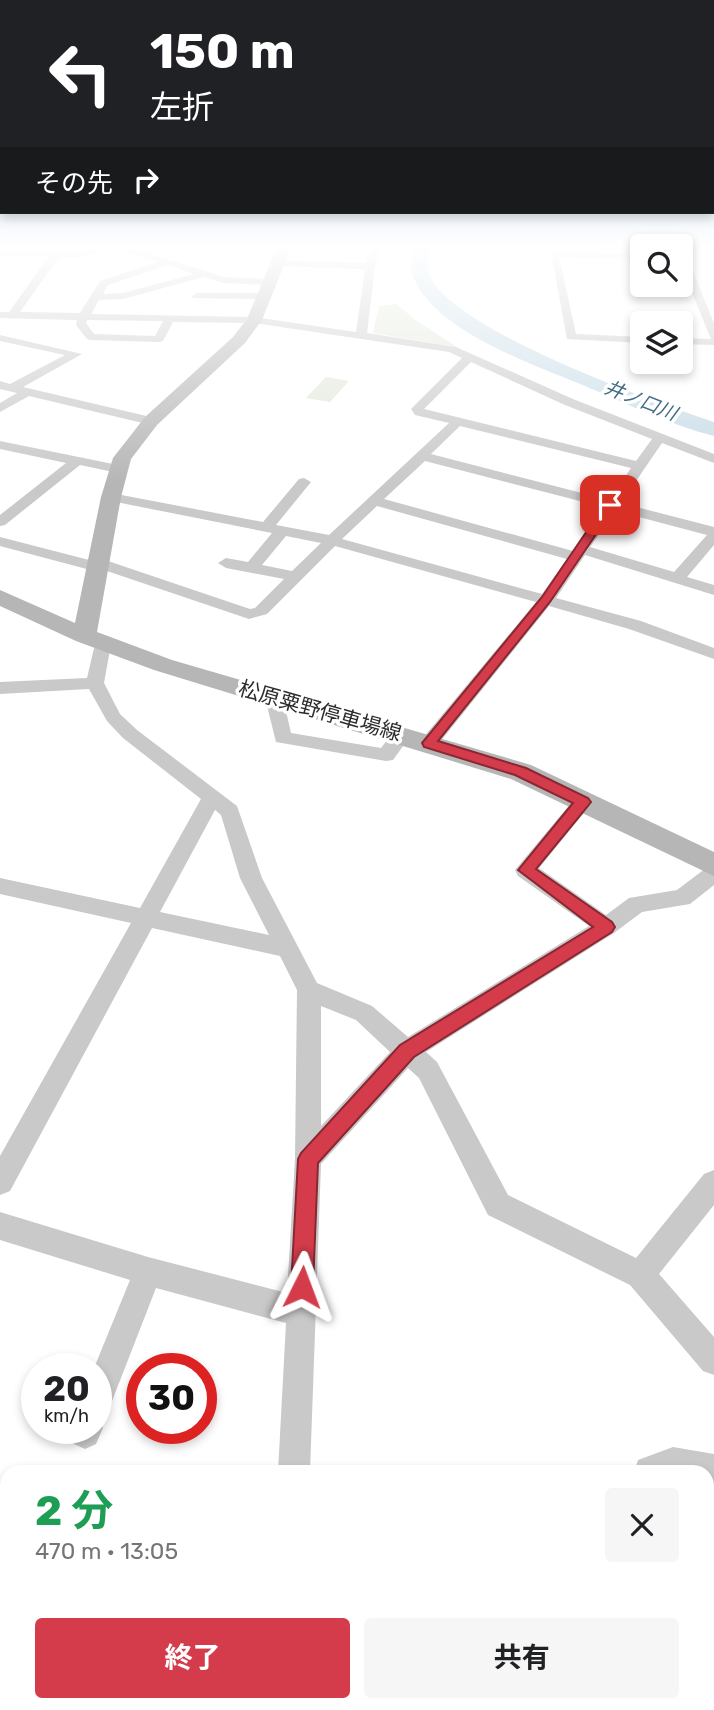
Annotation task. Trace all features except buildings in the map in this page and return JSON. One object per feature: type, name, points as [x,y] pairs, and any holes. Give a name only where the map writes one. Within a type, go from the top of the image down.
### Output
[{"type":"street","points":[[35,328],[40,325]]},
{"type":"street","points":[[81,325],[91,337],[159,339],[166,325]]},
{"type":"street","points":[[250,325],[239,340],[136,437],[118,469],[99,565],[94,640],[95,682],[113,718],[230,811],[251,878],[309,990],[308,1159],[294,1465]]},
{"type":"street","points":[[288,325],[452,349],[468,358],[714,459]]},
{"type":"street","points":[[361,335],[362,325]]},
{"type":"street","points":[[569,325],[571,337],[630,339]]},
{"type":"street","points":[[0,348],[19,337]]},
{"type":"street","points":[[0,338],[19,337],[76,354],[6,387]]},
{"type":"street","points":[[693,341],[714,342]]},
{"type":"street","points":[[468,358],[417,409],[419,412],[638,466]]},
{"type":"street","points":[[6,387],[151,421]]},
{"type":"street","points":[[0,408],[26,391]]},
{"type":"street","points":[[0,541],[99,565],[249,614],[261,611],[330,540],[458,421]]},
{"type":"street","points":[[429,743],[546,600],[659,438]]},
{"type":"street","points":[[0,445],[118,469]]},
{"type":"street","points":[[423,456],[714,534],[678,577]]},
{"type":"street","points":[[0,523],[78,460]]},
{"type":"street","points":[[267,527],[304,482]]},
{"type":"street","points":[[111,497],[330,540],[635,625],[714,654]]},
{"type":"street","points":[[375,501],[678,577],[714,590]]},
{"type":"street","points":[[252,567],[284,530]]},
{"type":"street","points":[[226,563],[294,576]]},
{"type":"street","name":"松原粟野停車場線","points":[[0,597],[94,640],[274,698],[521,772],[714,865]]},
{"type":"street","points":[[0,688],[95,682]]},
{"type":"street","points":[[274,698],[283,738],[386,755],[402,735]]},
{"type":"street","points":[[0,1182],[213,796]]},
{"type":"street","points":[[583,802],[526,870],[606,927]]},
{"type":"street","points":[[308,1159],[407,1051],[606,927],[637,904],[682,898],[714,874]]},
{"type":"street","points":[[0,887],[285,947]]},
{"type":"street","points":[[309,990],[364,1013],[428,1070],[498,1205],[640,1275],[714,1360]]},
{"type":"street","points":[[640,1275],[714,1183]]},
{"type":"street","points":[[0,1226],[148,1272],[301,1312]]},
{"type":"street","points":[[112,1363],[148,1272]]},
{"type":"shaded area","points":[[375,325],[423,325],[457,347],[373,333]]},
{"type":"shaded area","points":[[326,377],[349,381],[330,402],[306,398]]},
{"type":"waterway","name":"井ノ口川","points":[[470,325],[521,352],[714,429]]},
{"type":"route","points":[[302,1287],[308,1159],[407,1051],[606,927],[526,870],[583,802],[521,772],[429,743],[546,600],[610,505]]}]
